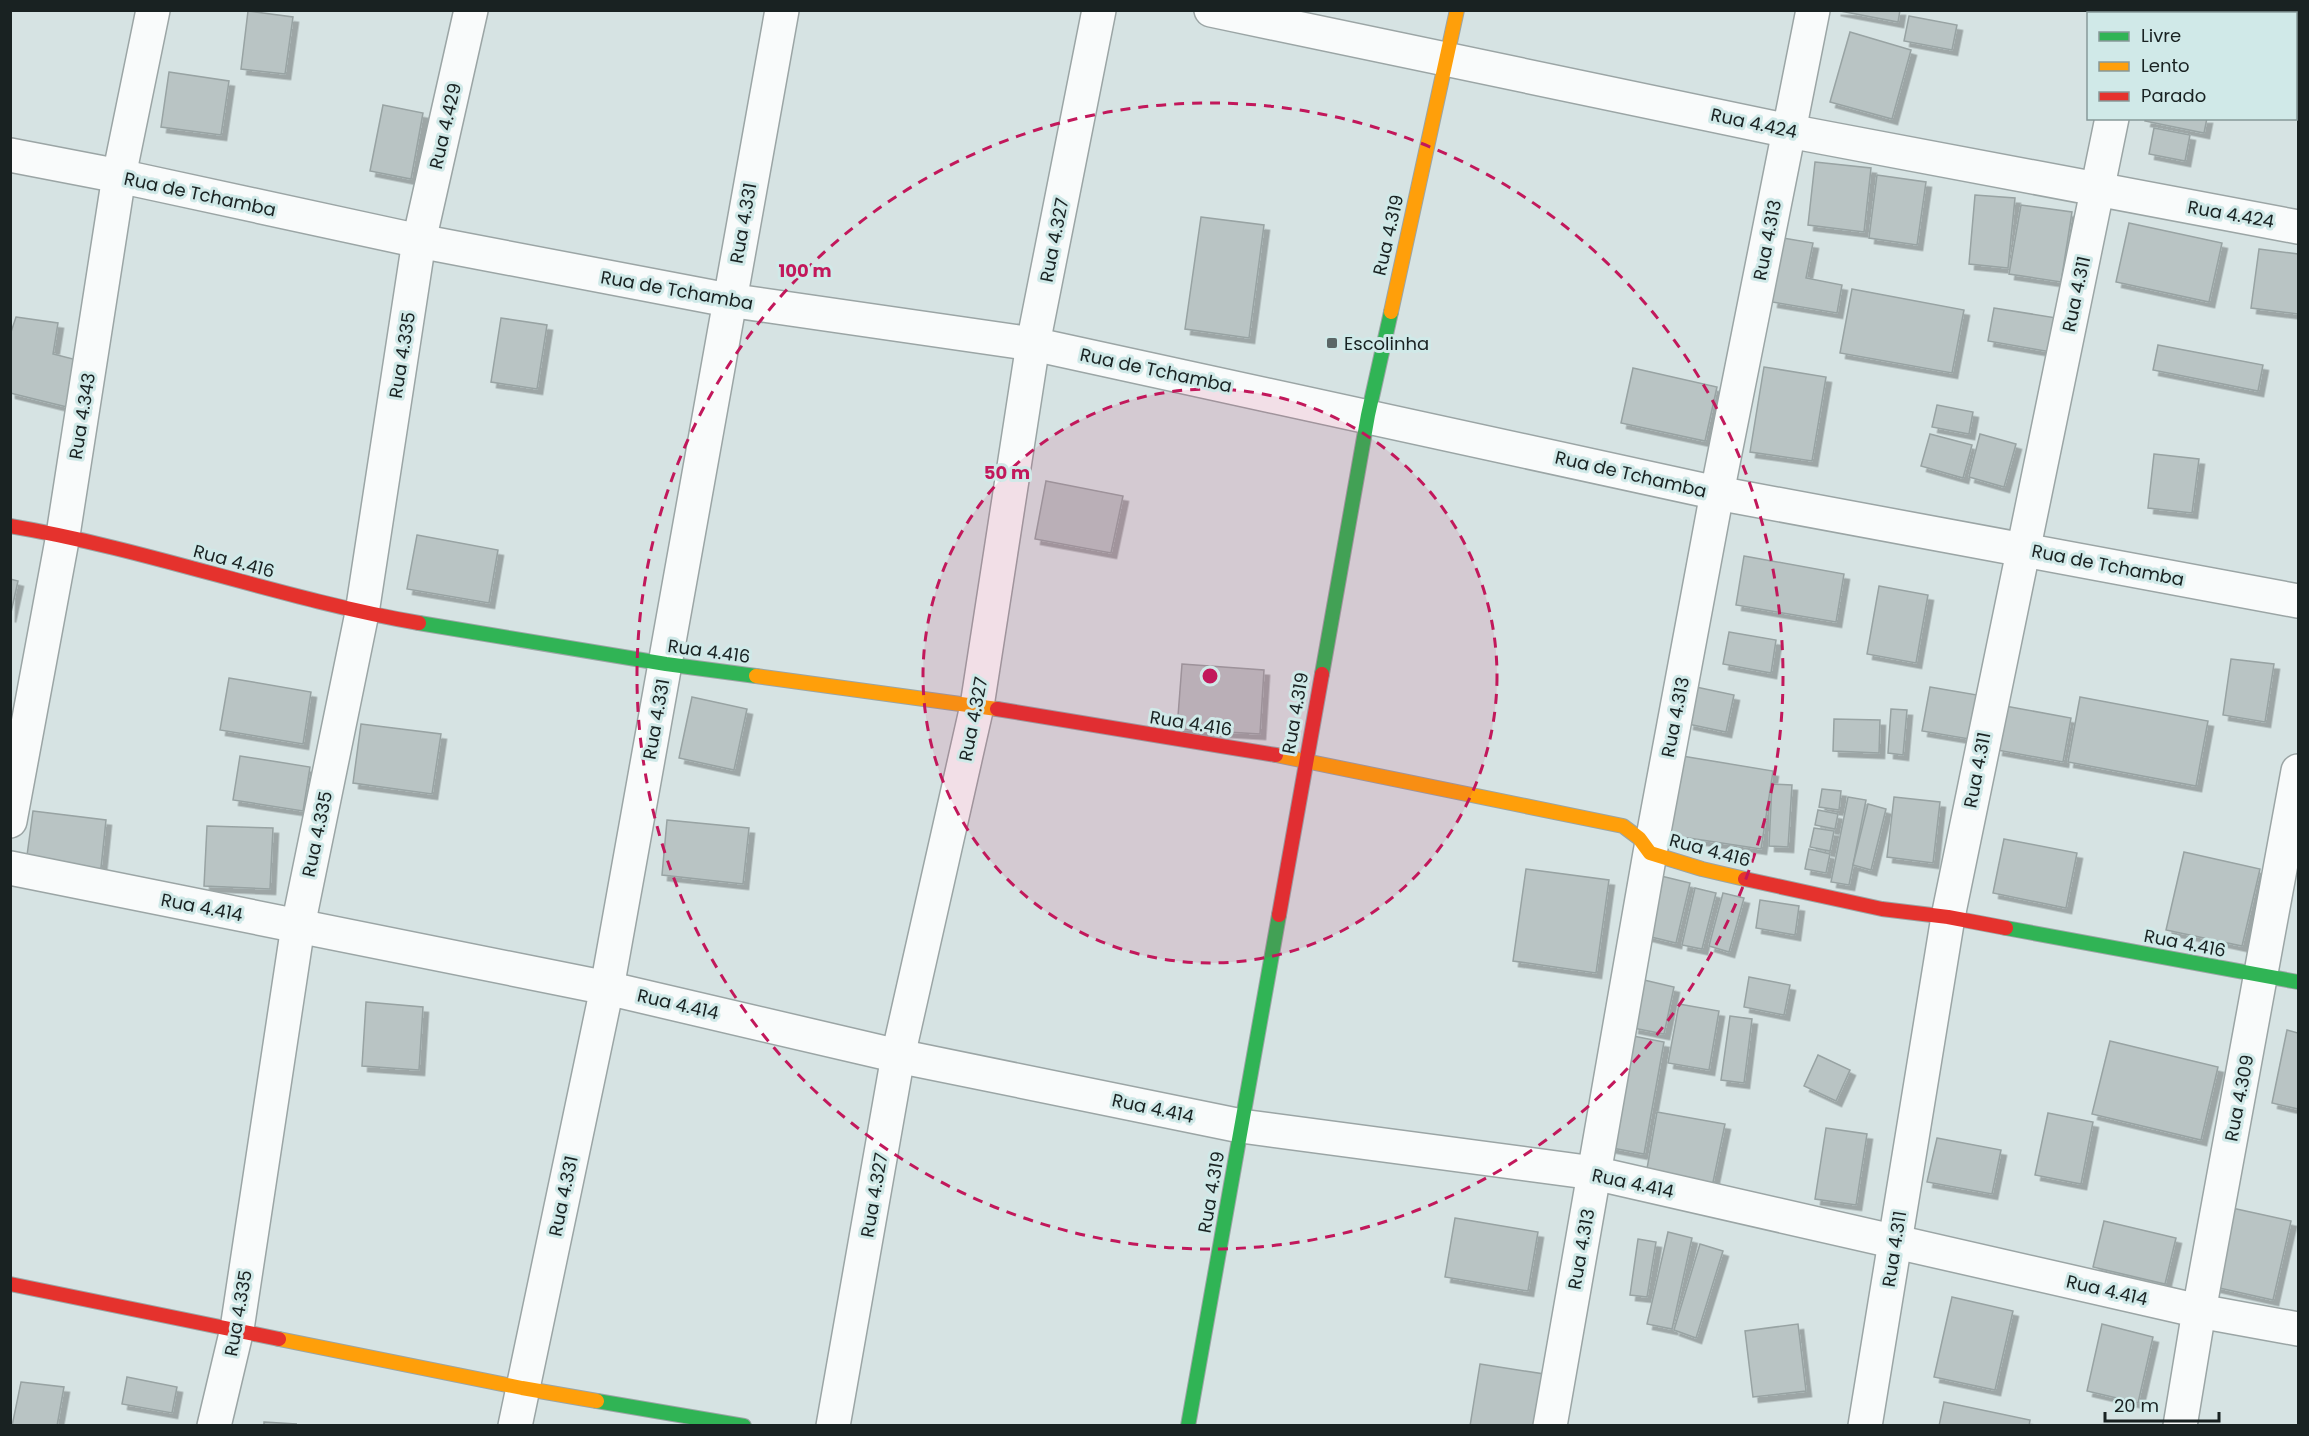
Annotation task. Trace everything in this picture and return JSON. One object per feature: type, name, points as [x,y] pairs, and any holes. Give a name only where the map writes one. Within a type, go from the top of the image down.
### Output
[{"type":"street","name":"Rua 4.343","points":[[10,821],[63,536],[119,176],[153,10]]},
{"type":"street","name":"Rua 4.429","points":[[419,241],[471,10]]},
{"type":"street","name":"Rua 4.331","points":[[515,1425],[607,988],[666,664],[728,300],[782,10]]},
{"type":"street","name":"Rua 4.327","points":[[833,1425],[898,1056],[977,706],[1034,344],[1099,10]]},
{"type":"street","name":"Rua 4.424","points":[[1211,10],[1789,131],[2298,226]]},
{"type":"street","name":"Rua 4.319","points":[[1188,1425],[1368,415],[1457,10]]},
{"type":"street","name":"Rua 4.313","points":[[1550,1425],[1650,853],[1717,493],[1813,10]]},
{"type":"street","name":"Rua 4.311","points":[[1865,1425],[1948,917],[2112,120]]},
{"type":"street","name":"Rua de Tchamba","points":[[10,155],[119,176],[419,241],[728,300],[1034,344],[1368,415],[1717,493],[2298,601]]},
{"type":"street","name":"Rua 4.335","points":[[214,1425],[237,1329],[298,926],[362,613],[419,241]]},
{"type":"street","name":"Rua 4.416","points":[[10,526],[63,536],[362,613],[666,664],[977,706],[1305,760],[1623,826],[1639,838],[1650,853],[1702,869],[1882,909],[1948,917],[2298,982]]},
{"type":"street","name":"Rua 4.309","points":[[2180,1425],[2298,771]]},
{"type":"street","name":"Rua 4.414","points":[[10,868],[607,988],[898,1056],[1241,1126],[1594,1173],[2199,1311],[2298,1329]]},
{"type":"street","points":[[10,1284],[522,1388],[744,1425]]},
{"type":"building","points":[[1835,10],[1900,10],[1898,22]]},
{"type":"building","points":[[2166,10],[2195,10],[2202,12],[2166,12]]},
{"type":"building","points":[[248,11],[293,17],[285,74],[241,69]]},
{"type":"building","points":[[1909,16],[1957,25],[1952,50],[1904,41]]},
{"type":"building","points":[[1850,32],[1911,50],[1892,119],[1830,102]]},
{"type":"building","points":[[169,72],[229,81],[221,135],[161,127]]},
{"type":"building","points":[[383,105],[423,113],[411,179],[370,171]]},
{"type":"building","points":[[2145,120],[2207,120],[2204,133]]},
{"type":"building","points":[[2154,128],[2190,135],[2185,161],[2149,154]]},
{"type":"building","points":[[1815,162],[1871,168],[1864,232],[1808,225]]},
{"type":"building","points":[[1877,175],[1926,182],[1917,245],[1869,238]]},
{"type":"building","points":[[1975,195],[2015,198],[2008,268],[1969,264]]},
{"type":"building","points":[[2021,205],[2072,212],[2061,282],[2009,274]]},
{"type":"building","points":[[1201,217],[1264,225],[1249,338],[1185,329]]},
{"type":"building","points":[[2129,223],[2222,243],[2209,302],[2116,282]]},
{"type":"building","points":[[1783,238],[1813,243],[1806,278],[1842,285],[1837,313],[1772,302]]},
{"type":"building","points":[[2259,249],[2298,254],[2298,314],[2251,308]]},
{"type":"building","points":[[1852,289],[1964,310],[1952,373],[1840,353]]},
{"type":"building","points":[[1994,308],[2063,319],[2057,353],[1988,341]]},
{"type":"building","points":[[16,317],[58,323],[53,354],[81,361],[71,408],[10,393],[10,335]]},
{"type":"building","points":[[501,318],[547,325],[537,389],[491,382]]},
{"type":"building","points":[[2158,345],[2263,365],[2258,391],[2153,370]]},
{"type":"building","points":[[1764,367],[1826,377],[1812,461],[1750,452]]},
{"type":"building","points":[[1633,368],[1717,387],[1705,441],[1621,423]]},
{"type":"building","points":[[1937,405],[1973,412],[1969,434],[1932,427]]},
{"type":"building","points":[[1930,434],[1972,445],[1963,478],[1921,466]]},
{"type":"building","points":[[1980,434],[2016,444],[2004,487],[1969,477]]},
{"type":"building","points":[[2154,454],[2199,459],[2192,513],[2148,508]]},
{"type":"building","points":[[1046,481],[1123,496],[1111,553],[1035,539]]},
{"type":"building","points":[[417,535],[498,550],[489,603],[407,589]]},
{"type":"building","points":[[1744,556],[1844,574],[1836,622],[1736,605]]},
{"type":"building","points":[[10,579],[18,581],[10,617]]},
{"type":"building","points":[[1879,586],[1928,595],[1916,663],[1867,654]]},
{"type":"building","points":[[1729,632],[1776,640],[1771,673],[1723,664]]},
{"type":"building","points":[[2231,659],[2274,664],[2265,722],[2223,715]]},
{"type":"building","points":[[1182,664],[1264,670],[1260,734],[1177,729]]},
{"type":"building","points":[[229,678],[311,692],[303,744],[220,730]]},
{"type":"building","points":[[1696,687],[1734,695],[1726,732],[1688,724]]},
{"type":"building","points":[[1930,687],[1983,696],[1975,740],[1922,731]]},
{"type":"building","points":[[692,697],[747,709],[734,770],[679,758]]},
{"type":"building","points":[[2080,697],[2208,721],[2196,786],[2068,762]]},
{"type":"building","points":[[2005,706],[2071,718],[2063,762],[1997,750]]},
{"type":"building","points":[[1891,709],[1907,710],[1903,755],[1888,753]]},
{"type":"building","points":[[1834,719],[1880,720],[1879,753],[1833,751]]},
{"type":"building","points":[[361,724],[441,734],[432,794],[353,783]]},
{"type":"building","points":[[240,756],[310,767],[303,811],[233,800]]},
{"type":"building","points":[[1682,756],[1773,771],[1761,849],[1669,835]]},
{"type":"building","points":[[1772,784],[1792,785],[1788,847],[1769,846]]},
{"type":"building","points":[[1822,789],[1841,791],[1839,810],[1819,807]]},
{"type":"building","points":[[1848,797],[1866,800],[1849,885],[1831,882]]},
{"type":"building","points":[[1894,797],[1940,802],[1933,863],[1887,857]]},
{"type":"building","points":[[1868,804],[1886,809],[1871,870],[1853,865]]},
{"type":"building","points":[[1818,810],[1838,814],[1835,829],[1815,825]]},
{"type":"building","points":[[33,811],[106,820],[100,877],[26,863]]},
{"type":"building","points":[[667,820],[749,828],[743,884],[662,875]]},
{"type":"building","points":[[207,826],[273,828],[270,889],[204,886]]},
{"type":"building","points":[[1814,828],[1834,831],[1830,851],[1810,847]]},
{"type":"building","points":[[2004,839],[2077,853],[2066,908],[1993,893]]},
{"type":"building","points":[[1809,849],[1830,854],[1826,873],[1805,869]]},
{"type":"building","points":[[2184,852],[2260,869],[2242,946],[2166,930]]},
{"type":"building","points":[[1526,869],[1609,880],[1596,973],[1513,961]]},
{"type":"building","points":[[1657,875],[1690,883],[1676,943],[1643,935]]},
{"type":"building","points":[[1695,888],[1716,893],[1702,949],[1682,945]]},
{"type":"building","points":[[1723,893],[1744,898],[1729,952],[1709,946]]},
{"type":"building","points":[[1760,900],[1799,906],[1795,935],[1756,928]]},
{"type":"building","points":[[1749,977],[1790,985],[1784,1015],[1744,1007]]},
{"type":"building","points":[[1644,980],[1674,987],[1664,1034],[1633,1028]]},
{"type":"building","points":[[366,1002],[423,1007],[419,1070],[362,1066]]},
{"type":"building","points":[[1679,1004],[1719,1011],[1709,1070],[1668,1063]]},
{"type":"building","points":[[1730,1016],[1752,1019],[1744,1083],[1721,1080]]},
{"type":"building","points":[[2287,1030],[2298,1033],[2298,1109],[2272,1103]]},
{"type":"building","points":[[1628,1035],[1664,1042],[1644,1154],[1607,1147]]},
{"type":"building","points":[[2110,1041],[2218,1067],[2201,1140],[2092,1114]]},
{"type":"building","points":[[1818,1055],[1850,1070],[1836,1101],[1804,1086]]},
{"type":"building","points":[[1657,1112],[1725,1124],[1711,1192],[1645,1180]]},
{"type":"building","points":[[2048,1113],[2093,1122],[2081,1184],[2035,1175]]},
{"type":"building","points":[[1826,1128],[1867,1134],[1856,1205],[1815,1199]]},
{"type":"building","points":[[1937,1138],[2001,1150],[1992,1194],[1927,1182]]},
{"type":"building","points":[[2232,1208],[2291,1221],[2273,1300],[2215,1287]]},
{"type":"building","points":[[1455,1218],[1538,1232],[1528,1291],[1445,1277]]},
{"type":"building","points":[[2104,1221],[2176,1238],[2165,1284],[2093,1267]]},
{"type":"building","points":[[1668,1232],[1692,1238],[1672,1329],[1647,1324]]},
{"type":"building","points":[[1638,1239],[1656,1242],[1647,1297],[1630,1295]]},
{"type":"building","points":[[1700,1244],[1723,1251],[1696,1338],[1674,1330]]},
{"type":"building","points":[[1952,1297],[2013,1311],[1995,1390],[1934,1377]]},
{"type":"building","points":[[1798,1324],[1806,1391],[1753,1397],[1745,1331]]},
{"type":"building","points":[[2102,1324],[2153,1337],[2138,1403],[2087,1391]]},
{"type":"building","points":[[1480,1364],[1544,1374],[1536,1426],[1470,1426]]},
{"type":"building","points":[[127,1377],[177,1387],[172,1413],[122,1404]]},
{"type":"building","points":[[21,1382],[64,1387],[57,1426],[12,1426]]},
{"type":"building","points":[[1944,1402],[2030,1420],[2029,1426],[1939,1426]]},
{"type":"building","points":[[264,1422],[297,1424],[264,1426]]},
{"type":"traffic: fast","points":[[1322,674],[1368,415],[1391,312]]},
{"type":"traffic: fast","points":[[419,623],[666,664],[756,676]]},
{"type":"traffic: fast","points":[[1188,1426],[1279,915]]},
{"type":"traffic: fast","points":[[2006,928],[2298,982]]},
{"type":"traffic: fast","points":[[597,1401],[744,1426]]},
{"type":"traffic: slow","points":[[1391,312],[1457,10]]},
{"type":"traffic: slow","points":[[756,676],[997,709]]},
{"type":"traffic: slow","points":[[1276,755],[1623,826],[1639,838],[1650,853],[1745,879]]},
{"type":"traffic: slow","points":[[279,1339],[597,1401]]},
{"type":"traffic: jam","points":[[10,526],[113,547],[316,601],[419,623]]},
{"type":"traffic: jam","points":[[1279,915],[1322,674]]},
{"type":"traffic: jam","points":[[997,709],[1276,755]]},
{"type":"traffic: jam","points":[[1745,879],[1882,909],[1948,917],[2006,928]]},
{"type":"traffic: jam","points":[[10,1284],[279,1339]]},
{"type":"place","name":"Escolinha","points":[[1332,343]]}]
